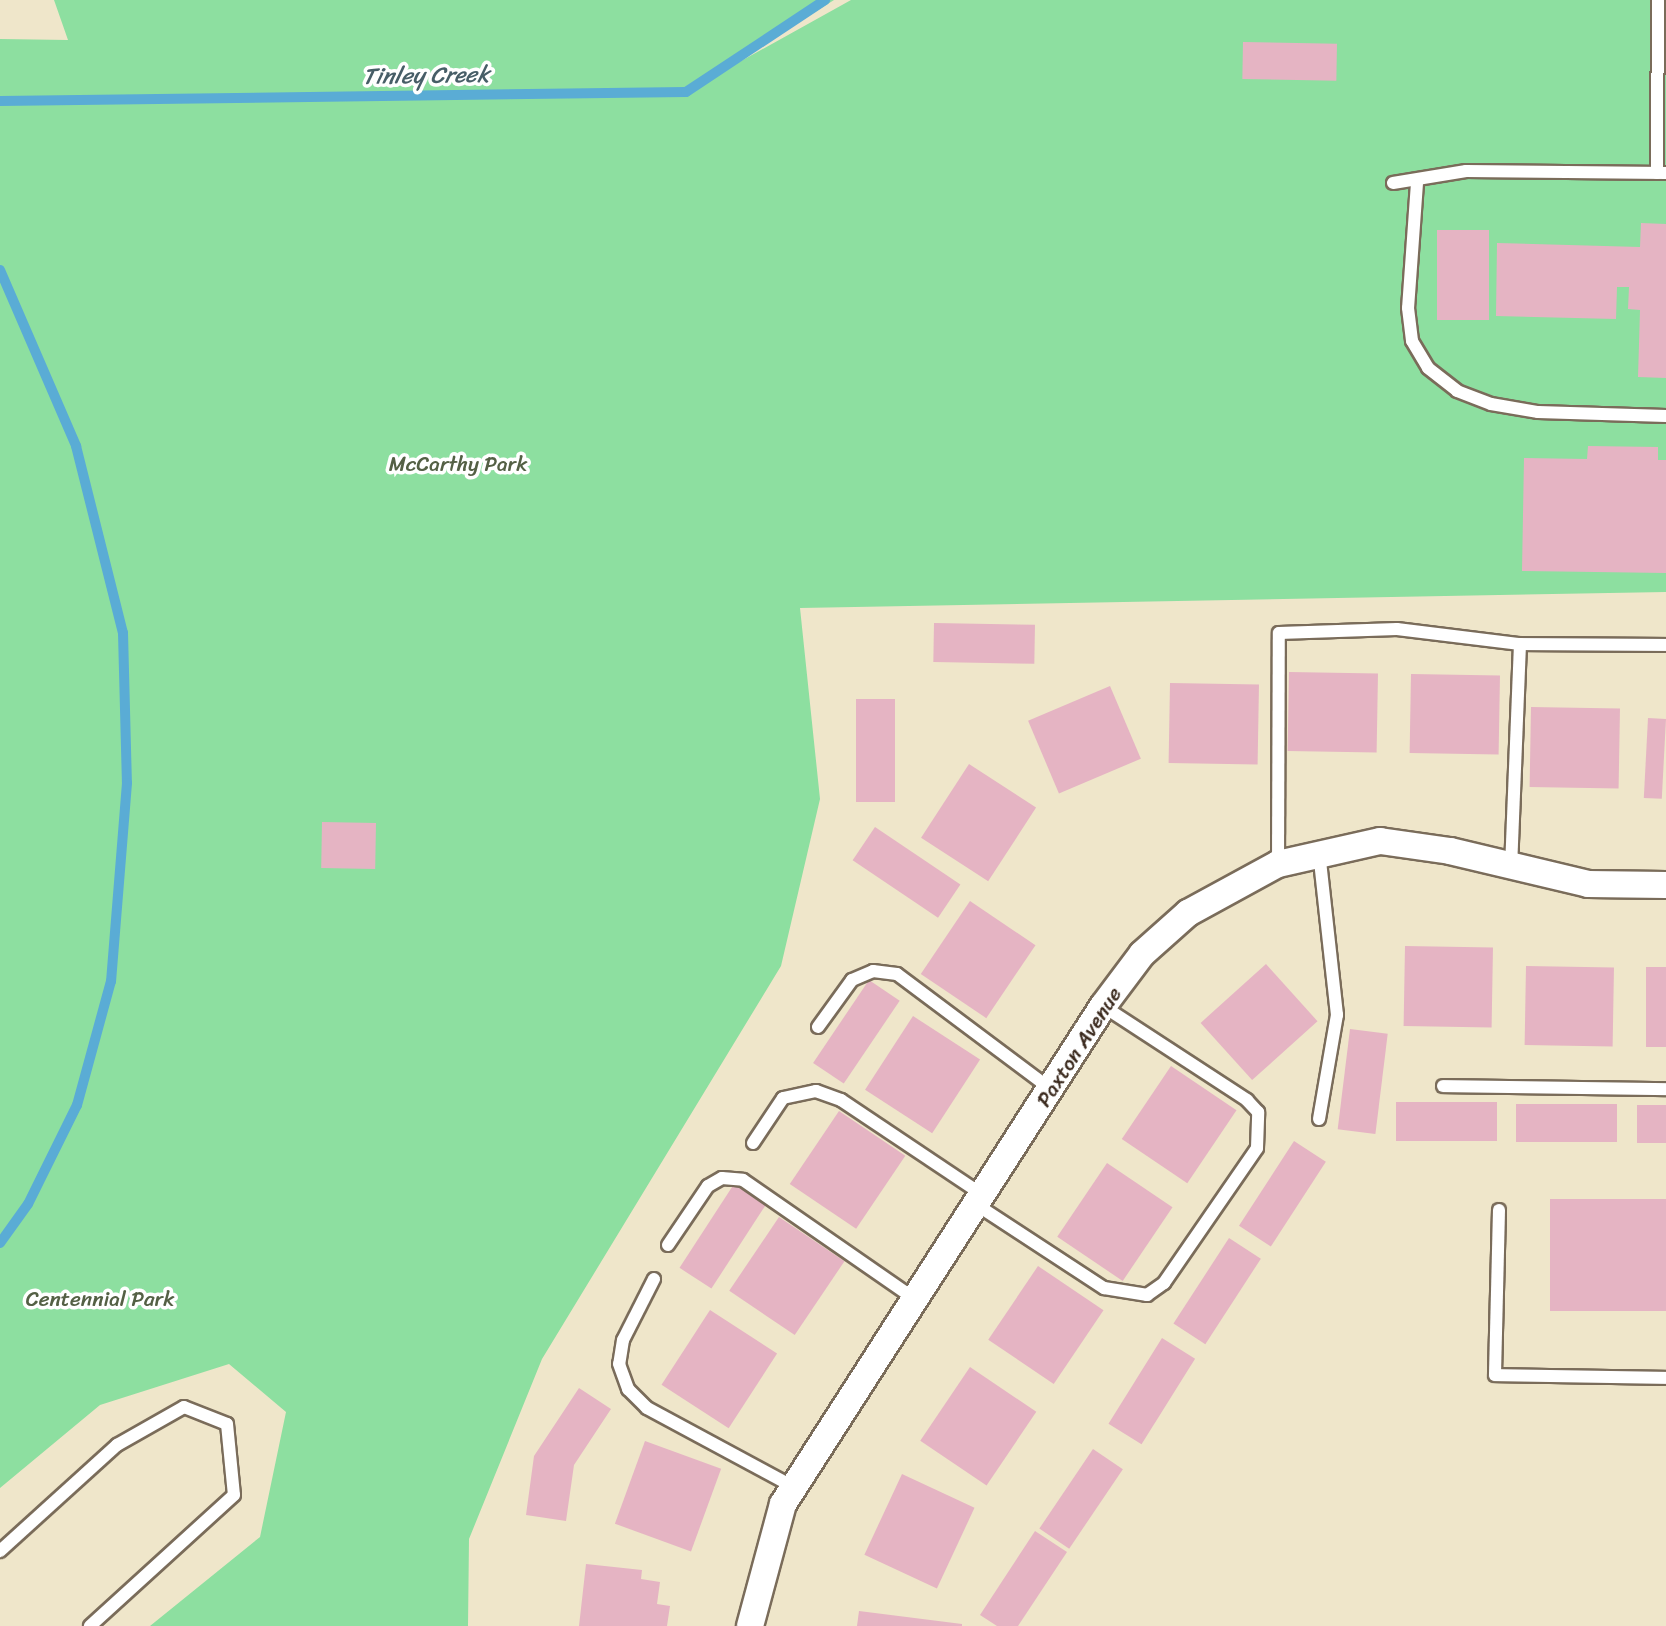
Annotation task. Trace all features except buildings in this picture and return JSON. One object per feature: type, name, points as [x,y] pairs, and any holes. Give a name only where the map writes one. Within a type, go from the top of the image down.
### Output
[{"type":"street","name":"Paxton Avenue","points":[[750,1626],[759,1577],[794,1487],[1103,1006],[1142,954],[1188,914],[1278,864],[1319,851],[1380,841],[1588,884],[1666,885]]},
{"type":"lane","points":[[1393,183],[1417,183],[1466,171],[1662,173],[1658,0]]},
{"type":"lane","points":[[1417,183],[1408,308],[1412,341],[1428,368],[1457,391],[1491,404],[1538,412],[1666,416]]},
{"type":"lane","points":[[1278,864],[1279,633],[1397,629],[1520,644],[1666,645]]},
{"type":"lane","points":[[1511,867],[1520,644]]},
{"type":"lane","points":[[1319,851],[1337,1015],[1319,1119]]},
{"type":"lane","points":[[818,1027],[852,980],[873,971],[897,974],[1051,1089]]},
{"type":"lane","points":[[752,1143],[783,1098],[816,1091],[841,1100],[1104,1288],[1147,1295],[1164,1283],[1257,1148],[1258,1112],[1247,1100],[1103,1006]]},
{"type":"lane","points":[[1443,1086],[1666,1089]]},
{"type":"lane","points":[[668,1245],[708,1186],[722,1178],[743,1180],[916,1299]]},
{"type":"lane","points":[[1499,1210],[1495,1375],[1666,1378]]},
{"type":"lane","points":[[654,1279],[623,1340],[619,1364],[628,1389],[647,1408],[794,1487]]},
{"type":"lane","points":[[0,1551],[117,1445],[184,1407],[227,1424],[234,1495],[90,1626]]},
{"type":"green space","name":"McCarthy Park","points":[[54,0],[834,0],[705,81],[851,0],[1666,0],[1666,592],[800,608],[820,799],[781,966],[542,1359],[469,1539],[468,1626],[150,1626],[260,1537],[286,1412],[229,1364],[100,1405],[0,1488],[0,39],[68,40]]},
{"type":"waterway","name":"Tinley Creek","points":[[0,101],[686,92],[825,0]]},
{"type":"waterway","points":[[0,270],[76,446],[123,633],[127,783],[111,981],[77,1105],[28,1204],[0,1243]]},
{"type":"park label","name":"Centennial Park","points":[[100,1299]]}]
